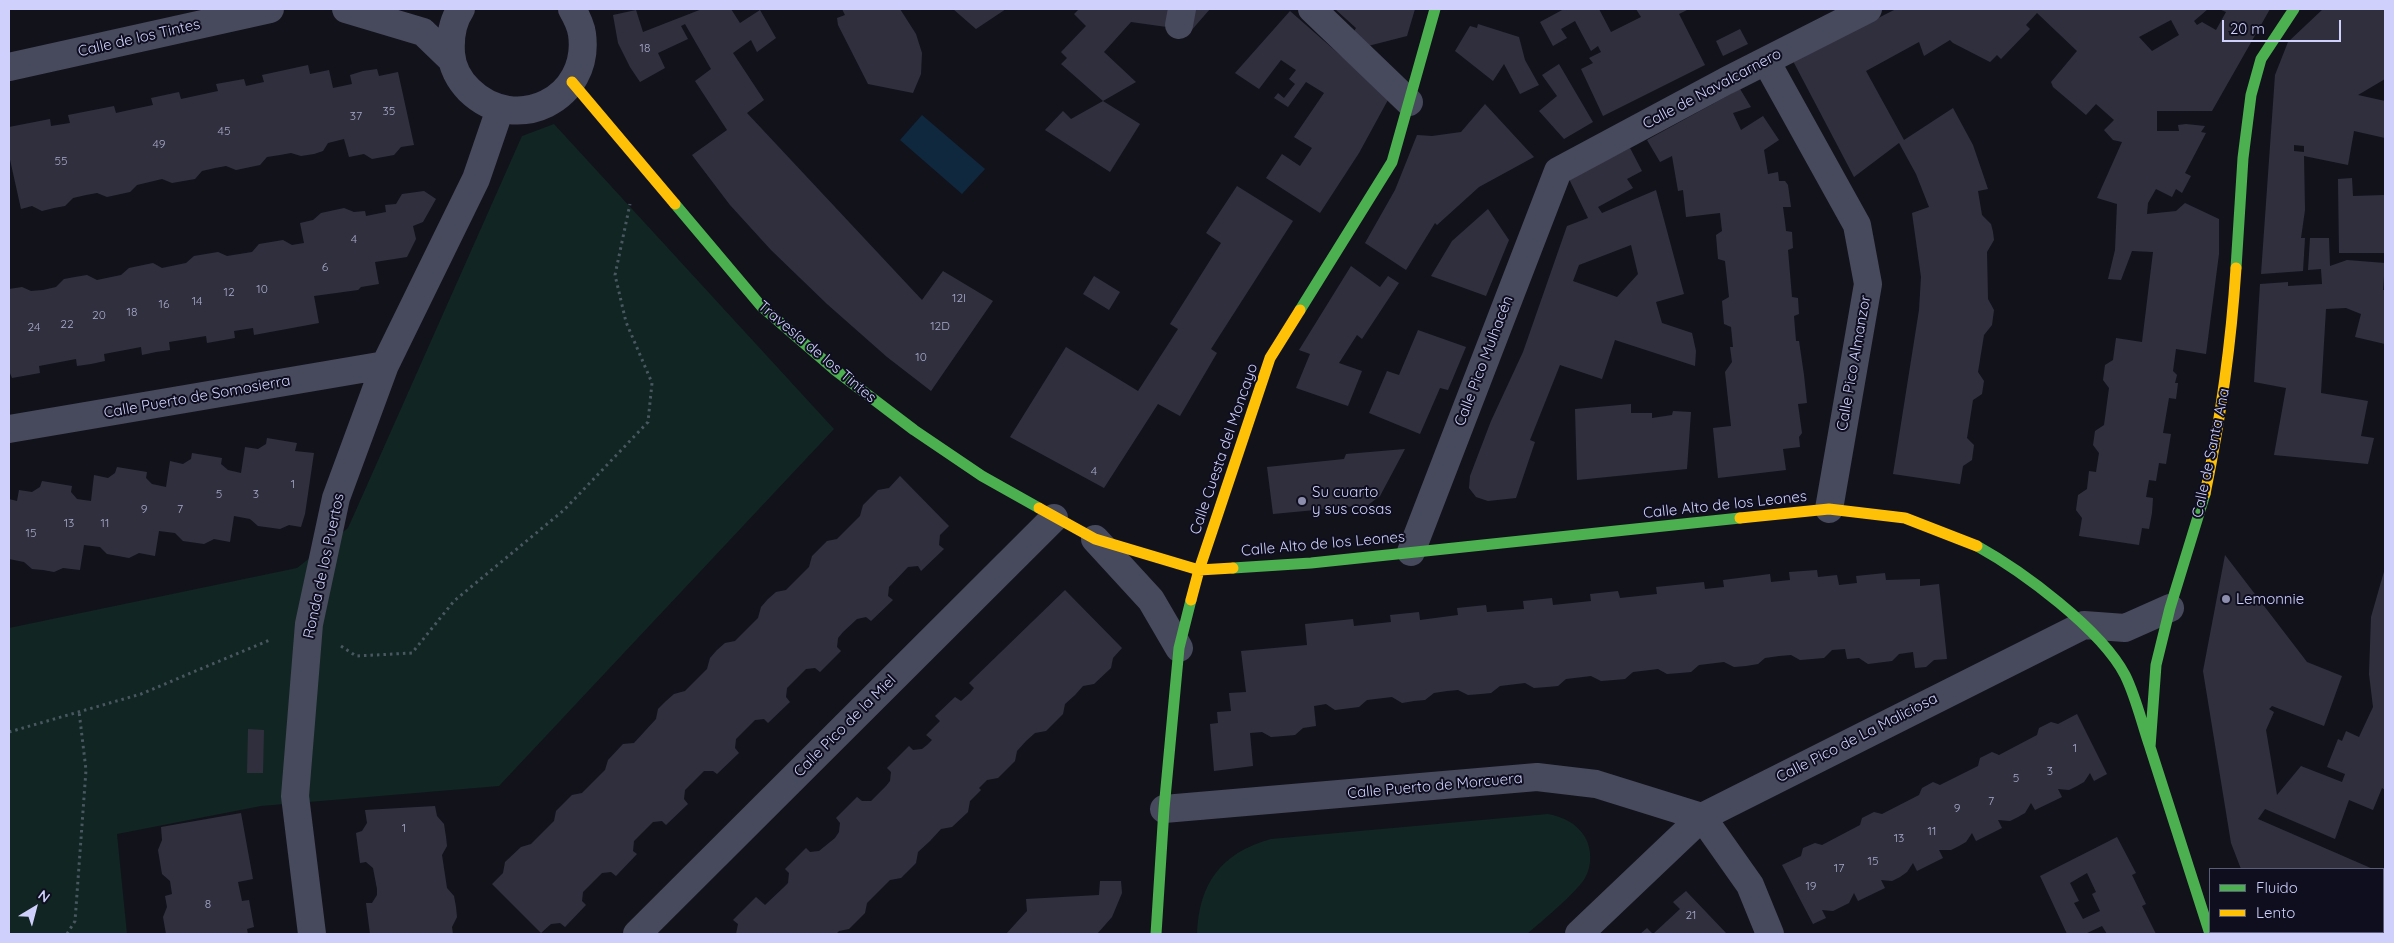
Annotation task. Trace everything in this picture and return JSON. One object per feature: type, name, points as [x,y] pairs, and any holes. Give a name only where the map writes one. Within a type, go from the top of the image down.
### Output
[{"type":"street","name":"Calle de los Tintes","points":[[9,67],[270,9]]},
{"type":"street","points":[[346,9],[423,32]]},
{"type":"street","points":[[408,9],[423,32],[452,60]]},
{"type":"street","points":[[461,9],[456,16],[450,38],[452,60],[461,82],[478,99],[500,110],[520,111],[540,107],[558,97],[572,82],[582,58],[582,33],[572,9]]},
{"type":"street","points":[[1312,9],[1409,102]]},
{"type":"street","name":"Calle Cuesta del Moncayo","points":[[1156,934],[1164,809],[1179,648],[1199,570],[1270,358],[1392,162],[1435,9]]},
{"type":"street","name":"Calle de Navalcarnero","points":[[1558,171],[1868,9]]},
{"type":"street","name":"Calle de Santa Ana","points":[[2209,922],[2182,850],[2150,747],[2156,665],[2170,608],[2204,498],[2219,420],[2231,342],[2243,158],[2251,95],[2261,59],[2294,9]]},
{"type":"street","name":"Calle Pico Almanzor","points":[[1766,61],[1857,225],[1868,284],[1829,509]]},
{"type":"street","name":"Travesía de los Tintes","points":[[572,82],[639,164],[761,306],[834,370],[914,430],[982,476],[1054,518],[1095,539],[1199,570]]},
{"type":"street","name":"Ronda de los Puertos","points":[[312,934],[295,796],[309,624],[336,498],[385,365],[476,179],[500,110]]},
{"type":"street","name":"Calle Pico Mulhacén","points":[[1411,552],[1558,171]]},
{"type":"street","name":"Calle Puerto de Somosierra","points":[[9,429],[385,365]]},
{"type":"street","name":"Calle Alto de los Leones","points":[[1199,570],[1311,563],[1829,509],[1906,518],[1978,546],[2019,571],[2084,624],[2124,675],[2150,747]]},
{"type":"street","name":"Calle Pico de la Miel","points":[[637,934],[1054,518]]},
{"type":"street","name":"Travesía de los Tintes","points":[[1095,539],[1151,600],[1179,648]]},
{"type":"street","points":[[2084,624],[2125,628],[2170,608]]},
{"type":"street","name":"Calle Pico de La Maliciosa","points":[[1579,934],[1702,817],[2084,624]]},
{"type":"street","name":"Calle Puerto de Morcuera","points":[[1164,809],[1538,777],[1596,784],[1702,817]]},
{"type":"street","points":[[1702,817],[1750,885],[1770,934]]},
{"type":"path","points":[[9,732],[141,694],[309,624],[356,656],[412,653],[454,602],[564,510],[648,422],[652,383],[626,322],[615,275],[639,164]]},
{"type":"path","points":[[67,934],[75,922],[85,780],[79,712]]},
{"type":"green space","points":[[554,124],[834,429],[499,786],[261,806],[117,834],[127,934],[9,934],[9,628],[297,568],[348,528],[522,136]]},
{"type":"green space","points":[[1548,814],[1569,821],[1578,828],[1585,837],[1589,847],[1590,863],[1581,884],[1527,934],[1197,934],[1202,900],[1208,885],[1216,873],[1226,862],[1239,853],[1271,839]]},
{"type":"water","points":[[922,115],[985,169],[962,194],[900,140]]},
{"type":"building","points":[[702,9],[731,9],[740,23],[760,10],[776,38],[757,52],[751,40],[733,53],[764,100],[747,113],[922,300],[943,271],[993,301],[931,391],[887,357],[827,304],[771,250],[730,205],[692,155],[727,130],[695,81],[711,69],[685,24],[681,26],[688,39],[658,53],[665,68],[640,82],[630,67],[618,43],[613,15],[636,10],[643,32]]},
{"type":"building","points":[[842,9],[900,9],[916,34],[922,53],[921,74],[913,93],[868,84],[838,25],[837,18],[845,15]]},
{"type":"building","points":[[953,9],[1006,9],[976,29]]},
{"type":"building","points":[[1079,9],[1177,9],[1174,28],[1131,22],[1104,52],[1136,82],[1103,101],[1061,64],[1067,58],[1061,52],[1086,26],[1074,14]]},
{"type":"building","points":[[1189,9],[1210,9],[1190,32]]},
{"type":"building","points":[[1335,9],[1415,9],[1407,36],[1364,47],[1353,33],[1356,28]]},
{"type":"building","points":[[1564,9],[1599,9],[1611,32],[1641,17],[1636,9],[1689,9],[1679,14],[1705,65],[1603,116],[1581,69],[1593,63],[1589,58],[1601,52],[1598,46],[1591,51],[1575,21],[1561,29],[1567,38],[1553,46],[1540,22]]},
{"type":"building","points":[[1896,9],[2208,9],[2194,21],[2197,25],[2202,22],[2216,30],[2226,12],[2219,9],[2270,9],[2212,111],[2157,111],[2157,131],[2179,131],[2178,125],[2186,124],[2205,126],[2201,132],[2206,133],[2185,173],[2191,176],[2182,193],[2176,189],[2172,197],[2156,189],[2148,203],[2147,214],[2176,211],[2185,203],[2219,219],[2219,254],[2206,354],[2176,349],[2173,371],[2177,375],[2175,383],[2178,383],[2176,399],[2169,398],[2163,433],[2171,434],[2166,464],[2159,463],[2156,481],[2149,480],[2146,497],[2153,498],[2152,513],[2149,529],[2142,528],[2139,545],[2079,536],[2082,518],[2076,510],[2078,495],[2087,489],[2089,471],[2096,472],[2099,453],[2093,445],[2095,431],[2104,425],[2109,388],[2103,380],[2105,365],[2113,360],[2116,338],[2142,342],[2153,252],[2132,251],[2121,280],[2108,279],[2115,250],[2117,204],[2097,198],[2122,142],[2113,140],[2104,130],[2114,120],[2096,104],[2086,115],[2053,87],[2051,82],[2077,51],[2037,13],[2026,25],[2030,29],[2001,59],[1997,55],[1990,62],[1950,40],[1924,56],[1919,42],[1866,71],[1904,140],[1953,108],[1973,145],[1988,189],[1978,191],[1982,215],[1991,224],[1993,232],[1994,240],[1987,252],[1988,299],[1994,310],[1992,325],[1984,335],[1978,372],[1984,381],[1982,394],[1973,400],[1967,438],[1974,445],[1972,460],[1963,466],[1960,484],[1893,474],[1919,310],[1921,277],[1912,213],[1929,207],[1916,174],[1899,143],[1854,177],[1793,61]],"holes":[[[2171,20],[2179,35],[2152,51],[2139,37]]]},
{"type":"building","points":[[2323,9],[2385,9],[2385,79],[2358,95],[2385,101],[2385,138],[2354,131],[2348,165],[2304,156],[2305,210],[2301,238],[2305,238],[2303,271],[2261,274],[2275,75],[2288,42]],"holes":[[[2294,145],[2304,146],[2304,152],[2294,151]]]},
{"type":"building","points":[[1290,11],[1389,98],[1359,153],[1320,213],[1266,178],[1282,154],[1300,166],[1312,148],[1294,137],[1324,93],[1306,82],[1288,107],[1274,98],[1278,93],[1284,98],[1295,84],[1289,79],[1296,70],[1281,60],[1259,89],[1235,73]]},
{"type":"building","points":[[1478,24],[1519,37],[1525,60],[1539,85],[1520,94],[1504,64],[1493,81],[1455,51],[1470,26],[1477,28]]},
{"type":"building","points":[[1740,29],[1748,44],[1723,56],[1716,41]]},
{"type":"building","points":[[1559,64],[1593,122],[1564,139],[1539,111],[1557,96],[1542,75]]},
{"type":"building","points":[[308,65],[310,74],[329,70],[333,88],[352,84],[350,75],[363,71],[377,69],[379,76],[398,72],[414,145],[401,147],[394,155],[372,159],[364,154],[349,157],[344,139],[328,143],[323,151],[314,154],[301,156],[291,153],[267,157],[260,165],[236,170],[226,166],[215,168],[202,171],[195,179],[172,183],[162,179],[137,185],[130,192],[107,197],[97,193],[73,198],[65,206],[42,211],[32,206],[21,209],[9,155],[9,127],[50,119],[51,126],[70,123],[68,115],[114,106],[116,113],[153,105],[151,98],[179,92],[181,99],[218,91],[216,84],[244,79],[246,86],[264,82],[262,75]]},
{"type":"building","points":[[1740,89],[1751,107],[1733,113],[1741,130],[1763,116],[1779,140],[1764,150],[1768,174],[1778,172],[1779,181],[1785,181],[1788,185],[1791,207],[1783,207],[1786,231],[1792,232],[1793,248],[1788,250],[1792,297],[1798,298],[1799,314],[1794,316],[1796,341],[1799,341],[1807,403],[1798,404],[1802,433],[1799,437],[1800,447],[1783,449],[1786,470],[1718,478],[1713,428],[1731,426],[1725,372],[1732,362],[1730,347],[1733,347],[1731,327],[1724,324],[1722,301],[1729,297],[1725,261],[1718,259],[1716,235],[1722,231],[1720,213],[1686,217],[1683,190],[1678,191],[1672,156],[1660,162],[1647,140]]},
{"type":"building","points":[[1103,101],[1140,124],[1110,172],[1045,130],[1063,111],[1071,119]]},
{"type":"building","points":[[1485,104],[1534,157],[1479,187],[1437,225],[1435,223],[1406,270],[1365,243],[1395,190],[1417,135],[1432,136],[1461,132]]},
{"type":"building","points":[[1630,148],[1642,171],[1627,179],[1633,188],[1598,207],[1602,213],[1656,190],[1684,294],[1656,302],[1662,323],[1692,333],[1696,351],[1695,366],[1615,340],[1602,379],[1560,365],[1530,440],[1535,442],[1516,498],[1488,501],[1476,497],[1469,488],[1470,476],[1491,421],[1523,352],[1567,226],[1588,218],[1569,179]],"holes":[[[1631,245],[1638,274],[1617,297],[1573,281],[1579,265]]]},
{"type":"building","points":[[2352,178],[2353,196],[2385,195],[2385,253],[2339,253],[2338,179]]},
{"type":"building","points":[[1237,186],[1293,221],[1211,349],[1217,353],[1180,416],[1158,404],[1104,488],[1010,437],[1066,347],[1138,391],[1178,329],[1170,324],[1221,243],[1206,233]]},
{"type":"building","points":[[424,191],[436,199],[423,222],[413,226],[416,239],[407,257],[375,262],[379,284],[361,287],[358,290],[314,296],[319,323],[254,335],[253,328],[234,331],[235,338],[207,343],[206,336],[169,342],[170,350],[142,355],[141,347],[104,354],[105,361],[91,364],[77,366],[76,359],[39,366],[40,373],[12,378],[9,371],[9,289],[22,287],[31,291],[43,290],[56,287],[64,279],[75,277],[87,275],[97,280],[121,275],[129,268],[153,263],[162,268],[186,263],[194,256],[218,252],[227,256],[252,252],[259,244],[283,240],[292,245],[304,243],[300,223],[313,220],[321,213],[344,208],[354,212],[365,211],[366,216],[386,212],[385,205],[396,204],[402,194]]},
{"type":"building","points":[[1488,209],[1509,240],[1486,296],[1431,276],[1452,241]]},
{"type":"building","points":[[2310,238],[2329,238],[2330,266],[2347,260],[2385,263],[2383,290],[2385,290],[2385,344],[2355,337],[2361,314],[2346,308],[2326,309],[2321,393],[2368,401],[2361,436],[2374,438],[2368,464],[2274,455],[2286,388],[2254,382],[2260,284],[2288,282],[2288,286],[2322,284],[2321,269],[2308,270]]},
{"type":"building","points":[[1351,266],[1380,287],[1388,276],[1399,283],[1362,339],[1357,335],[1339,363],[1362,371],[1348,406],[1296,388],[1310,354],[1299,350]]},
{"type":"building","points":[[1094,276],[1120,292],[1109,310],[1083,294]]},
{"type":"building","points":[[1418,330],[1466,347],[1448,390],[1440,388],[1420,434],[1369,413],[1387,371],[1399,375]]},
{"type":"building","points":[[1631,404],[1631,413],[1652,413],[1652,418],[1672,415],[1673,411],[1691,412],[1687,469],[1577,480],[1575,409]]},
{"type":"building","points":[[267,438],[297,443],[295,451],[314,453],[305,514],[301,527],[289,525],[280,529],[258,526],[250,519],[234,516],[230,542],[214,539],[204,544],[183,541],[175,533],[159,531],[155,556],[139,553],[129,558],[107,554],[100,547],[84,545],[80,570],[63,568],[54,572],[32,569],[24,562],[9,559],[9,499],[17,501],[19,490],[32,492],[40,487],[42,481],[72,486],[71,492],[77,499],[91,501],[94,475],[108,478],[115,473],[117,467],[147,472],[146,478],[152,484],[166,487],[170,461],[183,464],[191,459],[192,453],[222,458],[221,464],[228,470],[241,473],[245,447],[258,449],[266,444]]},
{"type":"building","points":[[1405,449],[1380,496],[1368,505],[1273,514],[1267,467],[1344,459],[1346,454]]},
{"type":"building","points":[[900,476],[949,526],[940,535],[939,545],[944,549],[921,571],[918,566],[908,567],[889,587],[888,596],[893,600],[871,621],[866,617],[857,619],[843,632],[838,638],[837,647],[841,651],[820,672],[815,668],[806,669],[787,688],[786,697],[790,702],[768,723],[764,719],[755,720],[736,739],[735,748],[739,753],[717,774],[713,771],[704,771],[685,790],[684,799],[688,804],[666,825],[662,821],[653,822],[634,841],[633,851],[637,854],[616,876],[611,872],[602,873],[583,892],[582,901],[586,905],[565,927],[560,923],[551,924],[541,933],[492,884],[503,873],[505,862],[521,847],[531,844],[554,821],[556,811],[572,795],[582,793],[605,770],[608,760],[623,744],[634,743],[656,719],[658,709],[674,694],[685,691],[707,669],[710,658],[717,650],[725,643],[735,641],[758,618],[761,607],[768,599],[776,592],[786,590],[809,567],[812,556],[827,541],[837,539],[860,516],[863,505],[878,490],[889,488]]},
{"type":"building","points":[[2225,555],[2307,662],[2342,676],[2324,726],[2272,706],[2269,709],[2274,712],[2266,730],[2277,795],[2301,766],[2342,782],[2345,774],[2327,767],[2338,739],[2342,741],[2346,731],[2359,737],[2373,707],[2369,674],[2371,617],[2385,568],[2385,790],[2382,788],[2373,810],[2349,800],[2335,839],[2265,809],[2258,819],[2371,868],[2241,868],[2231,843],[2203,671]]},
{"type":"building","points":[[1817,570],[1818,577],[1837,575],[1839,585],[1857,583],[1856,576],[1885,573],[1886,580],[1920,579],[1920,586],[1939,584],[1947,659],[1934,660],[1926,667],[1915,668],[1913,652],[1899,654],[1892,661],[1868,664],[1859,658],[1847,659],[1845,649],[1832,650],[1824,658],[1800,660],[1791,655],[1779,656],[1765,658],[1758,664],[1746,666],[1734,667],[1724,662],[1699,665],[1691,672],[1667,674],[1658,669],[1633,672],[1625,679],[1601,681],[1591,676],[1566,679],[1558,686],[1534,688],[1525,683],[1500,686],[1491,693],[1468,695],[1458,690],[1447,691],[1434,693],[1425,700],[1402,703],[1392,697],[1367,700],[1359,707],[1335,710],[1326,704],[1314,706],[1316,726],[1303,728],[1295,735],[1271,737],[1262,732],[1250,733],[1253,766],[1214,771],[1210,724],[1218,723],[1217,712],[1231,711],[1229,693],[1246,692],[1241,651],[1307,645],[1305,624],[1353,619],[1354,626],[1391,622],[1390,615],[1419,612],[1420,620],[1458,615],[1457,608],[1486,605],[1487,612],[1524,609],[1523,601],[1552,598],[1553,605],[1591,601],[1590,594],[1618,591],[1620,598],[1657,594],[1656,587],[1704,582],[1705,589],[1724,587],[1723,580],[1770,574],[1771,582],[1790,580],[1789,572]]},
{"type":"building","points":[[1065,590],[1122,648],[1113,658],[1111,668],[1094,684],[1083,686],[1065,704],[1063,714],[1046,731],[1035,733],[1026,741],[1017,751],[1015,761],[998,778],[987,780],[979,788],[981,790],[970,801],[968,812],[952,827],[941,829],[918,852],[916,863],[901,878],[890,880],[867,903],[865,913],[849,929],[839,931],[836,934],[736,934],[738,924],[733,920],[756,897],[765,905],[783,888],[788,883],[789,873],[785,869],[806,848],[810,852],[819,851],[835,838],[839,832],[840,823],[836,818],[857,797],[862,801],[871,801],[890,781],[891,772],[887,768],[909,746],[913,750],[922,749],[932,740],[926,735],[940,721],[935,716],[955,697],[961,701],[970,693],[974,688],[969,683]]},
{"type":"building","points":[[2077,714],[2107,774],[2094,781],[2090,773],[2084,782],[2069,790],[2058,789],[2062,797],[2035,810],[2031,803],[2025,813],[2010,821],[1998,820],[2002,828],[1976,841],[1972,833],[1966,842],[1959,846],[1951,850],[1939,850],[1943,858],[1917,871],[1913,863],[1907,872],[1900,877],[1892,881],[1881,880],[1885,888],[1858,901],[1854,893],[1849,903],[1833,911],[1822,910],[1826,918],[1813,924],[1782,865],[1801,856],[1803,848],[1815,843],[1822,845],[1860,825],[1862,818],[1874,812],[1882,814],[1919,795],[1922,788],[1933,782],[1940,785],[1978,766],[1980,758],[1992,752],[1999,755],[2037,735],[2039,728],[2051,722],[2058,724]]},
{"type":"building","points":[[248,729],[264,730],[263,773],[247,773]]},
{"type":"building","points":[[435,806],[437,816],[444,824],[447,846],[442,855],[447,888],[454,896],[456,907],[457,917],[452,927],[453,934],[370,934],[366,903],[372,903],[377,895],[377,889],[373,868],[366,862],[360,863],[356,833],[362,831],[367,823],[365,810]]},
{"type":"building","points":[[241,813],[253,879],[238,882],[242,901],[249,900],[254,927],[247,929],[248,934],[166,934],[163,917],[167,907],[165,896],[172,894],[170,881],[162,874],[158,850],[162,840],[161,827]]},
{"type":"building","points":[[2117,837],[2136,873],[2132,875],[2146,904],[2142,906],[2156,934],[2107,934],[2102,926],[2085,934],[2067,934],[2040,876]],"holes":[[[2087,873],[2096,892],[2092,894],[2100,911],[2083,919],[2074,903],[2079,901],[2070,883]]]},
{"type":"building","points":[[2384,874],[2385,875],[2384,930]]},
{"type":"building","points":[[1100,881],[1121,881],[1122,893],[1112,917],[1097,934],[1006,934],[1027,911],[1026,899],[1099,895]]},
{"type":"building","points":[[1686,891],[1727,934],[1653,934],[1680,909],[1673,902]]},
{"type":"building","points":[[1647,928],[1653,934],[1640,934]]},
{"type":"building","points":[[2290,933],[2381,933],[2380,934]]},
{"type":"traffic: fast","points":[[1300,310],[1392,162],[1435,9]]},
{"type":"traffic: fast","points":[[2236,268],[2243,158],[2251,95],[2261,59],[2294,9]]},
{"type":"traffic: fast","points":[[675,204],[761,306],[835,370],[914,430],[982,476],[1039,508]]},
{"type":"traffic: fast","points":[[2205,494],[2170,608],[2156,665],[2150,747],[2209,931]]},
{"type":"traffic: fast","points":[[1233,568],[1311,563],[1740,518]]},
{"type":"traffic: fast","points":[[1977,546],[2016,570],[2059,603],[2098,639],[2114,657],[2129,683],[2150,747]]},
{"type":"traffic: fast","points":[[1156,934],[1164,809],[1179,648],[1191,600]]},
{"type":"traffic: slow","points":[[572,82],[675,204]]},
{"type":"traffic: slow","points":[[2205,494],[2225,381],[2236,268]]},
{"type":"traffic: slow","points":[[1191,600],[1199,570],[1270,358],[1300,310]]},
{"type":"traffic: slow","points":[[1039,508],[1095,539],[1199,570],[1233,568]]},
{"type":"traffic: slow","points":[[1740,518],[1829,509],[1905,518],[1977,546]]},
{"type":"place","name":"Su cuarto y sus cosas","points":[[1302,501]]},
{"type":"place","name":"Lemonnie","points":[[2226,599]]}]
